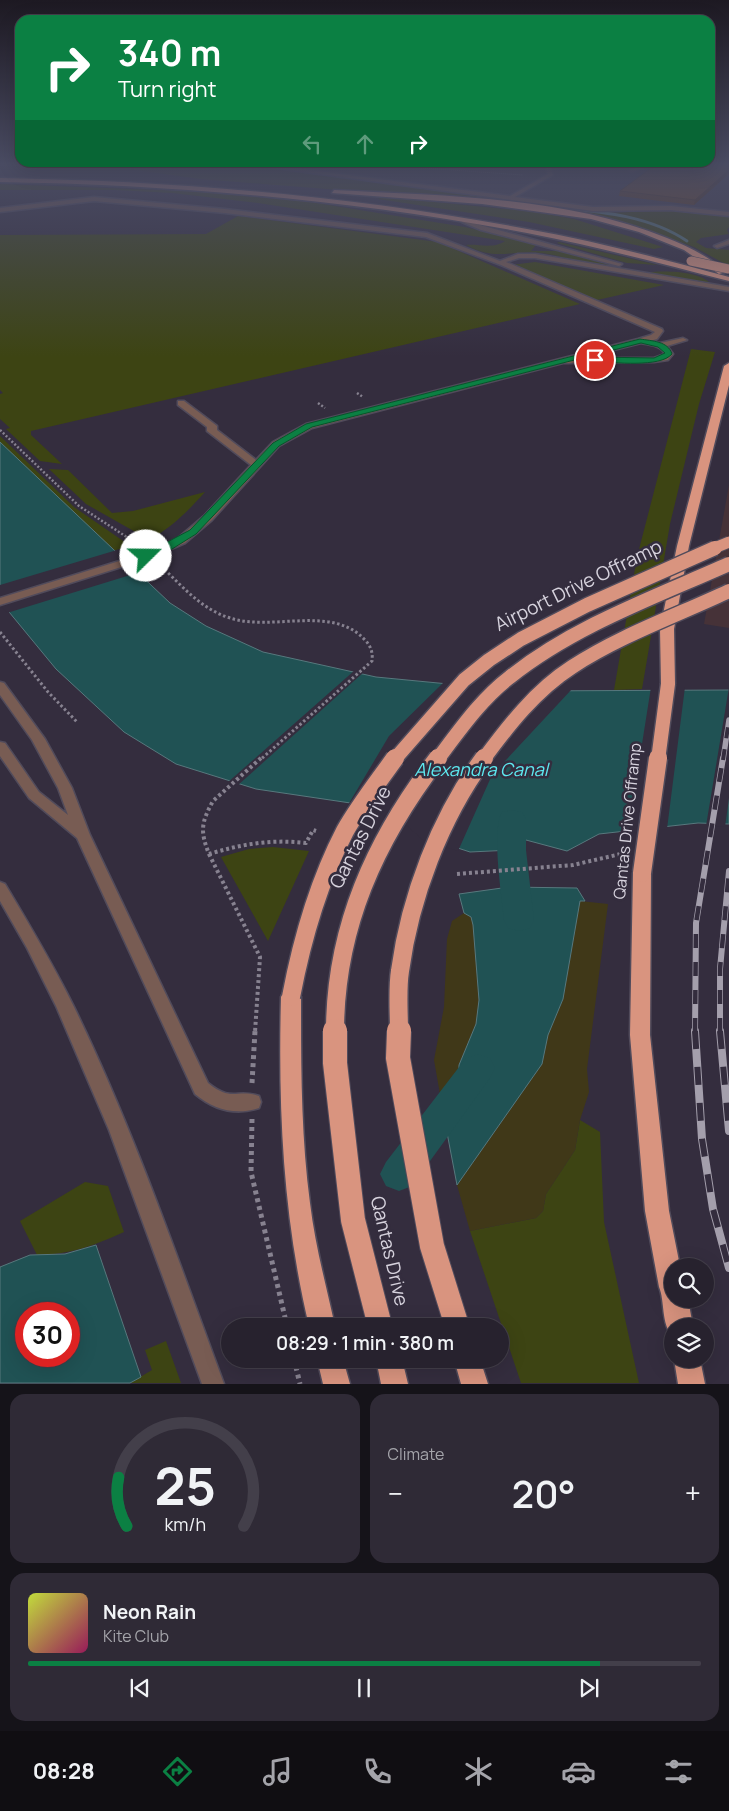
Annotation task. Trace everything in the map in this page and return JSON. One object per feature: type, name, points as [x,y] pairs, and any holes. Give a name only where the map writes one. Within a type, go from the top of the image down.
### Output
[{"type":"highway","points":[[500,228],[600,246],[729,279]]},
{"type":"highway","points":[[532,228],[599,240],[729,269]]},
{"type":"highway","points":[[631,228],[681,246],[709,261],[729,279]]},
{"type":"highway","name":"Qantas Drive Offramp","points":[[666,1258],[657,1211],[640,1035],[642,873],[668,684],[667,629],[683,546],[729,366]]},
{"type":"highway","name":"Airport Drive Offramp","points":[[320,1318],[308,1273],[295,1182],[289,1085],[291,998],[301,944],[323,880],[346,830],[402,749],[464,680],[489,660],[521,639],[587,605],[729,542]]},
{"type":"highway","name":"Qantas Drive","points":[[378,1318],[353,1220],[335,1063],[335,997],[343,945],[357,898],[372,864],[412,792],[472,715],[509,677],[580,631],[729,564]]},
{"type":"highway","points":[[454,1318],[432,1246],[398,1058],[400,971],[415,902],[432,853],[466,784],[508,726],[547,687],[571,668],[607,647],[729,591]]},
{"type":"highway","points":[[333,1368],[337,1384]]},
{"type":"highway","points":[[391,1368],[395,1384]]},
{"type":"highway","points":[[470,1368],[474,1384]]},
{"type":"highway","points":[[689,1368],[692,1384]]},
{"type":"street","points":[[0,602],[134,560],[169,547],[188,536],[284,438],[319,422],[640,341],[654,337],[659,331],[503,264],[427,235],[367,228]]},
{"type":"street","points":[[480,228],[633,267],[676,271]]},
{"type":"street","points":[[716,246],[729,242]]},
{"type":"street","points":[[536,250],[549,245]]},
{"type":"street","points":[[503,264],[503,261],[512,258],[535,256],[729,289]]},
{"type":"street","points":[[660,345],[683,340]]},
{"type":"street","points":[[559,361],[659,359],[669,354],[667,349],[660,345],[640,341]]},
{"type":"street","points":[[181,403],[260,462]]},
{"type":"street","points":[[0,686],[38,739],[65,788],[83,835],[201,1088],[214,1100],[230,1105],[252,1102]]},
{"type":"street","points":[[0,746],[34,795],[83,835]]},
{"type":"street","points":[[0,888],[31,936],[68,1009],[112,1114],[212,1384]]},
{"type":"path","points":[[0,430],[78,506],[136,543]]},
{"type":"path","points":[[160,565],[204,605],[216,613],[238,620],[258,623],[322,622],[342,625],[359,633],[367,641],[372,651],[372,661],[213,801],[202,820],[200,829],[209,854],[251,841],[286,840],[306,843],[312,830],[316,831]]},
{"type":"path","points":[[0,632],[48,692],[78,723]]},
{"type":"path","points":[[457,874],[573,865],[630,852]]},
{"type":"path","points":[[296,1368],[300,1384]]},
{"type":"shaded area","points":[[729,485],[729,628],[704,624]]},
{"type":"green space","points":[[217,228],[327,228],[438,242],[580,304],[31,431],[31,435],[62,464],[40,461],[6,429],[10,428],[0,419],[0,394],[3,393],[0,390],[0,235],[206,234]]},
{"type":"green space","points":[[418,228],[467,228],[535,244],[531,251],[558,251],[614,266],[596,266],[542,253],[487,253],[466,245],[492,246],[505,241]]},
{"type":"green space","points":[[555,228],[601,228],[663,247],[654,249]]},
{"type":"green space","points":[[641,228],[729,228],[727,230],[729,234],[701,238],[696,242],[706,248],[729,250],[729,266],[694,247]]},
{"type":"green space","points":[[557,243],[658,265],[627,263]]},
{"type":"green space","points":[[535,262],[664,285],[597,300],[511,265]]},
{"type":"green space","points":[[659,271],[679,272],[706,279],[711,284],[643,273]]},
{"type":"green space","points":[[691,349],[715,352],[699,404],[670,524],[642,689],[614,690],[637,557]]},
{"type":"green space","points":[[0,436],[74,507],[129,545],[143,541],[146,538],[86,504],[49,469],[68,470],[112,513],[133,511],[205,492],[174,523],[153,537],[141,542],[127,547],[111,551],[0,443]]},
{"type":"green space","points":[[273,847],[309,851],[268,941],[221,857],[249,849]]},
{"type":"green space","points":[[580,1120],[600,1132],[604,1222],[639,1383],[521,1383],[509,1347],[509,1318],[499,1318],[470,1231],[536,1218],[543,1211],[546,1194],[575,1150]]},
{"type":"green space","points":[[85,1182],[108,1186],[124,1232],[82,1248],[61,1253],[37,1255],[20,1221]]},
{"type":"green space","points":[[166,1341],[181,1383],[130,1383],[152,1370],[145,1350]]},
{"type":"sand","points":[[580,901],[608,904],[587,1069],[589,1092],[580,1120],[575,1150],[546,1194],[543,1211],[536,1218],[470,1231],[457,1185],[542,1064],[548,1035],[563,999]]},
{"type":"sand","points":[[464,913],[471,917],[473,925],[479,1000],[476,1024],[459,1065],[458,1104],[444,1117],[434,1060],[444,1007],[447,939],[452,921]]},
{"type":"water","name":"Alexandra Canal","points":[[0,442],[170,603],[206,626],[263,652],[376,677],[521,691],[729,690],[729,824],[698,823],[599,834],[567,851],[526,840],[512,850],[470,852],[424,837],[407,823],[364,805],[256,789],[176,764],[124,732],[56,669],[0,601]]},
{"type":"water","points":[[509,887],[577,888],[585,901],[580,901],[563,999],[548,1035],[542,1064],[457,1185],[444,1117],[458,1104],[459,1065],[476,1024],[479,1000],[473,925],[471,917],[464,913],[459,894]]},
{"type":"water","points":[[96,1245],[141,1377],[130,1383],[0,1383],[0,1267],[30,1255],[65,1254]]},
{"type":"pier","points":[[117,550],[140,572],[7,613],[0,605],[0,585]]},
{"type":"pier","points":[[355,670],[364,672],[237,786],[227,783]]},
{"type":"pier","points":[[444,682],[522,689],[572,689],[492,775],[458,851],[423,840],[406,825],[363,807],[348,805],[389,736]]},
{"type":"pier","points":[[651,687],[685,687],[667,829],[628,833]]},
{"type":"pier","points":[[729,687],[729,798],[725,827],[706,826]]},
{"type":"waterway","points":[[661,228],[687,241]]},
{"type":"waterway","points":[[512,819],[512,850],[519,920]]},
{"type":"waterway","points":[[399,1174],[478,1068]]},
{"type":"railway","points":[[723,760],[729,720]]},
{"type":"railway","points":[[695,1031],[696,923],[723,758]]},
{"type":"railway","points":[[720,1031],[720,969],[729,871]]},
{"type":"railway","points":[[695,1031],[702,1139],[713,1209],[729,1268]]},
{"type":"railway","points":[[720,1031],[729,1131]]},
{"type":"route","points":[[146,556],[169,547],[193,532],[276,444],[301,429],[330,419],[640,341],[660,345],[667,349],[669,354],[665,358],[654,360],[595,360]]}]
